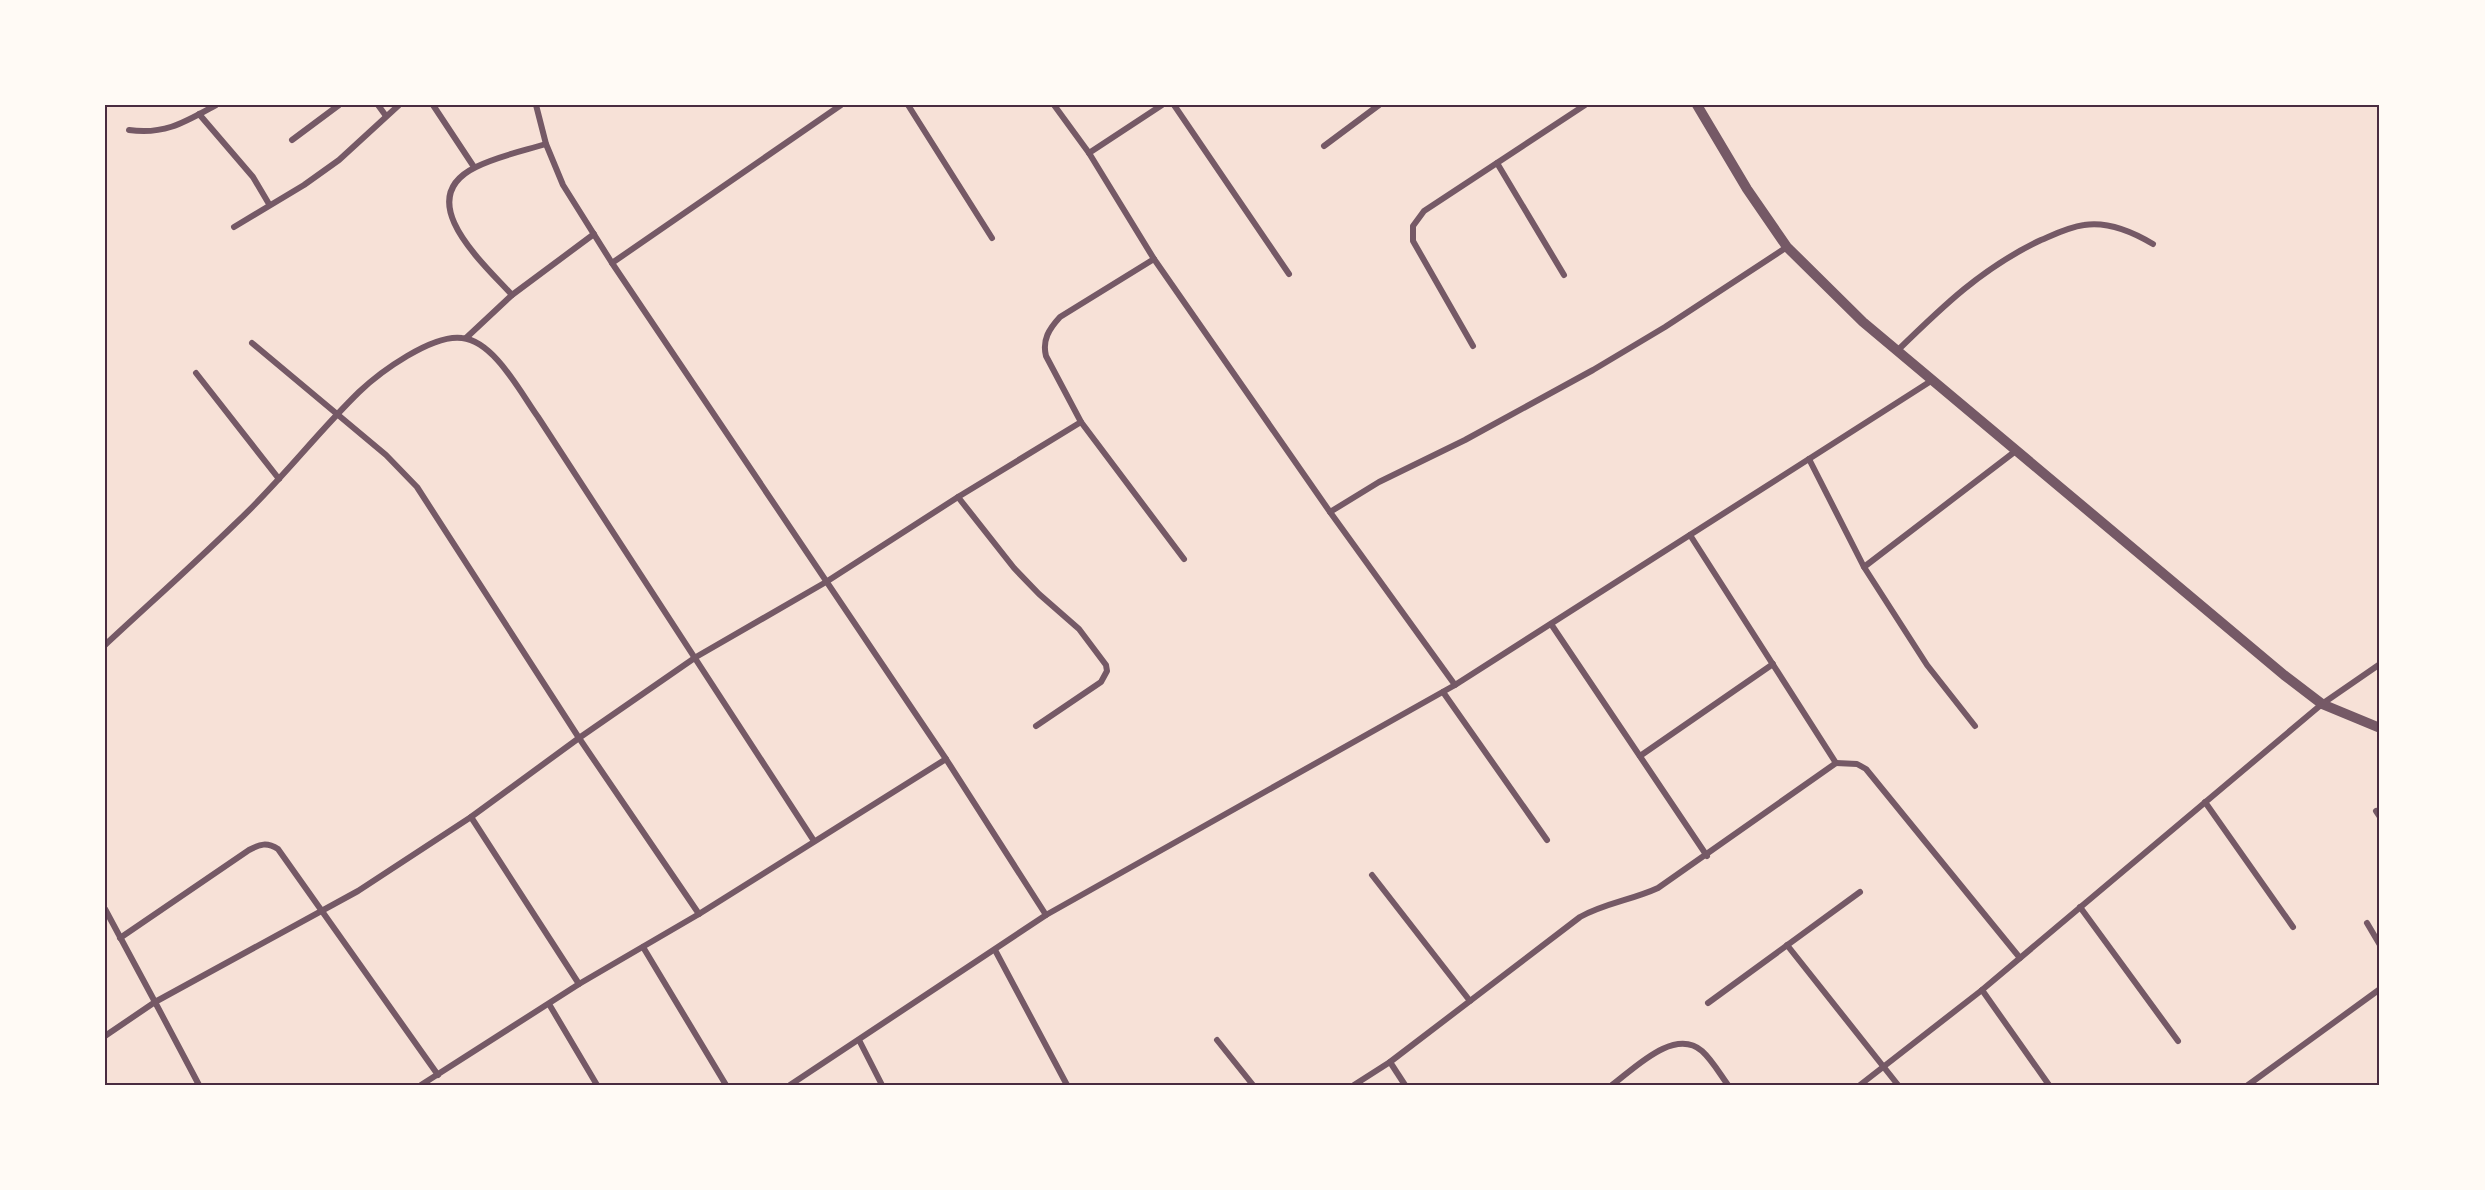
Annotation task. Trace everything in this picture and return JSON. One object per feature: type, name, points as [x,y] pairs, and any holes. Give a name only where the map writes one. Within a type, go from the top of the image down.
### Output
[{"type":"street","points":[[129,130],[155,132],[169,128],[216,105]]},
{"type":"street","points":[[292,140],[339,105]]},
{"type":"street","points":[[378,105],[387,116]]},
{"type":"street","points":[[234,227],[304,185],[339,160],[399,105]]},
{"type":"street","points":[[433,105],[474,168]]},
{"type":"street","points":[[536,105],[546,144],[563,186],[612,263],[946,759],[1046,915]]},
{"type":"street","points":[[612,263],[841,105]]},
{"type":"street","points":[[908,105],[992,238]]},
{"type":"street","points":[[1054,105],[1089,153],[1154,259],[1330,512],[1455,685]]},
{"type":"street","points":[[1089,153],[1162,105]]},
{"type":"street","points":[[1174,105],[1288,274]]},
{"type":"street","points":[[1324,146],[1379,105]]},
{"type":"street","points":[[1473,346],[1413,241],[1413,226],[1424,211],[1585,105]]},
{"type":"street","points":[[1697,105],[1747,189],[1787,247],[1863,322],[2284,675],[2322,704],[2380,729]]},
{"type":"street","points":[[199,114],[253,177],[269,204]]},
{"type":"street","points":[[512,295],[454,225],[447,201],[449,190],[455,181],[474,168],[546,144]]},
{"type":"street","points":[[1497,163],[1564,275]]},
{"type":"street","points":[[1897,351],[1950,299],[1984,273],[2021,250],[2060,232],[2086,225],[2114,226],[2134,232],[2153,244]]},
{"type":"street","points":[[466,338],[512,295],[594,234]]},
{"type":"street","points":[[1330,512],[1379,482],[1465,440],[1603,364],[1665,327],[1787,247]]},
{"type":"street","points":[[1154,259],[1060,317],[1050,328],[1044,346],[1046,356],[1081,422],[1184,559]]},
{"type":"street","points":[[105,645],[237,523],[360,391],[386,370],[424,347],[449,338],[466,338],[482,344],[492,354],[532,408],[814,841]]},
{"type":"street","points":[[252,343],[386,455],[417,487],[579,738],[699,914]]},
{"type":"street","points":[[196,373],[279,479]]},
{"type":"street","points":[[790,1085],[1046,915],[1455,685],[1931,381]]},
{"type":"street","points":[[105,1036],[155,1002],[358,891],[471,817],[696,657],[826,582],[958,497],[1081,422]]},
{"type":"street","points":[[1864,567],[2017,450]]},
{"type":"street","points":[[1809,459],[1864,567],[1927,665],[1975,726]]},
{"type":"street","points":[[958,497],[1014,568],[1079,630],[1106,665],[1107,671],[1101,682],[1036,726]]},
{"type":"street","points":[[1690,535],[1836,763]]},
{"type":"street","points":[[1551,624],[1707,856]]},
{"type":"street","points":[[1640,756],[1773,664]]},
{"type":"street","points":[[1860,1085],[1982,990],[2322,704],[2380,664]]},
{"type":"street","points":[[1443,692],[1547,840]]},
{"type":"street","points":[[421,1085],[579,984],[699,914],[946,759]]},
{"type":"street","points":[[1354,1085],[1390,1062],[1580,917],[1595,909],[1634,899],[1658,888],[1707,856],[1836,763],[1857,764],[1866,769],[2020,958]]},
{"type":"street","points":[[2205,802],[2293,927]]},
{"type":"street","points":[[471,817],[579,984]]},
{"type":"street","points":[[120,938],[249,850],[262,843],[271,844],[278,849],[323,910],[438,1075]]},
{"type":"street","points":[[1372,875],[1470,1001]]},
{"type":"street","points":[[1708,1003],[1860,892]]},
{"type":"street","points":[[2080,907],[2178,1041]]},
{"type":"street","points":[[105,909],[199,1085]]},
{"type":"street","points":[[2367,923],[2380,945]]},
{"type":"street","points":[[1787,945],[1898,1085]]},
{"type":"street","points":[[643,947],[726,1085]]},
{"type":"street","points":[[995,950],[1067,1085]]},
{"type":"street","points":[[2248,1085],[2380,989]]},
{"type":"street","points":[[1982,990],[2049,1085]]},
{"type":"street","points":[[549,1004],[597,1085]]},
{"type":"street","points":[[859,1040],[882,1085]]},
{"type":"street","points":[[1217,1040],[1253,1085]]},
{"type":"street","points":[[1612,1085],[1665,1047],[1677,1042],[1692,1045],[1702,1052],[1728,1085]]},
{"type":"street","points":[[1390,1062],[1406,1085]]}]
